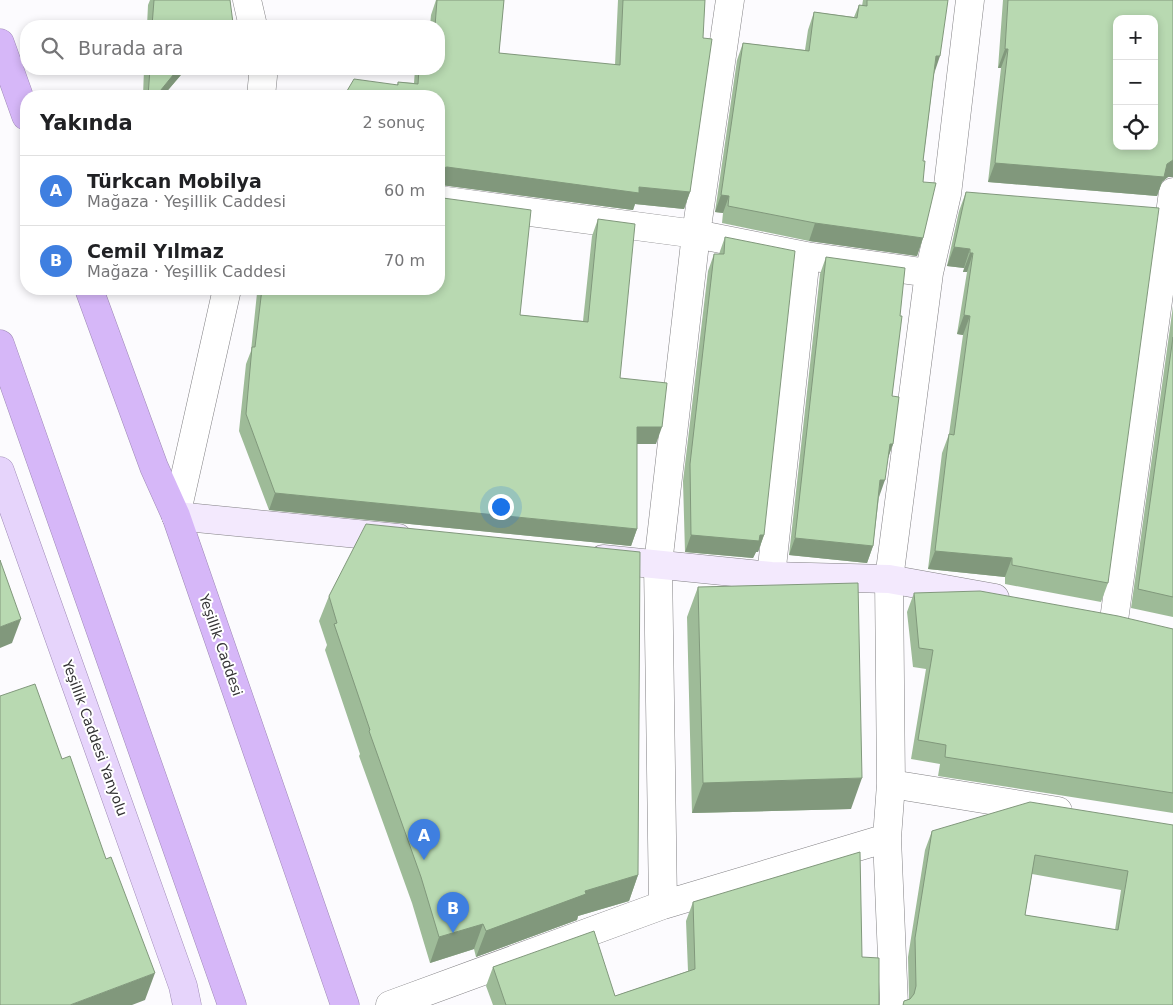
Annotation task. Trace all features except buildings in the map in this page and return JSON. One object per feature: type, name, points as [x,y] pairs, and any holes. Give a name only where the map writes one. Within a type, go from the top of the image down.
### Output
[{"type":"highway","points":[[0,43],[20,99]]},
{"type":"highway","name":"Yeşillik Caddesi","points":[[91,295],[154,467],[176,516],[345,1005]]},
{"type":"highway","points":[[0,344],[232,1005]]},
{"type":"main road","name":"Yeşillik Caddesi Yanyolu","points":[[0,471],[183,986],[187,1005]]},
{"type":"street","points":[[247,0],[251,20]]},
{"type":"street","points":[[663,905],[658,564],[696,234],[730,0]]},
{"type":"street","points":[[895,1005],[887,838],[891,784],[889,579],[929,272],[947,194],[970,0]]},
{"type":"street","points":[[262,90],[264,75]]},
{"type":"street","points":[[947,194],[976,197]]},
{"type":"street","points":[[445,201],[696,234],[806,256],[929,272]]},
{"type":"street","points":[[1116,621],[1166,207]]},
{"type":"street","points":[[771,576],[806,256]]},
{"type":"street","points":[[225,295],[176,516],[422,541]]},
{"type":"street","points":[[579,557],[771,576],[889,579],[1016,602]]},
{"type":"street","points":[[891,784],[1086,815]]},
{"type":"street","points":[[390,1005],[663,905],[887,838]]},
{"type":"place","name":"Türkcan Mobilya","points":[[424,860]]},
{"type":"place","name":"Cemil Yılmaz","points":[[453,933]]}]
